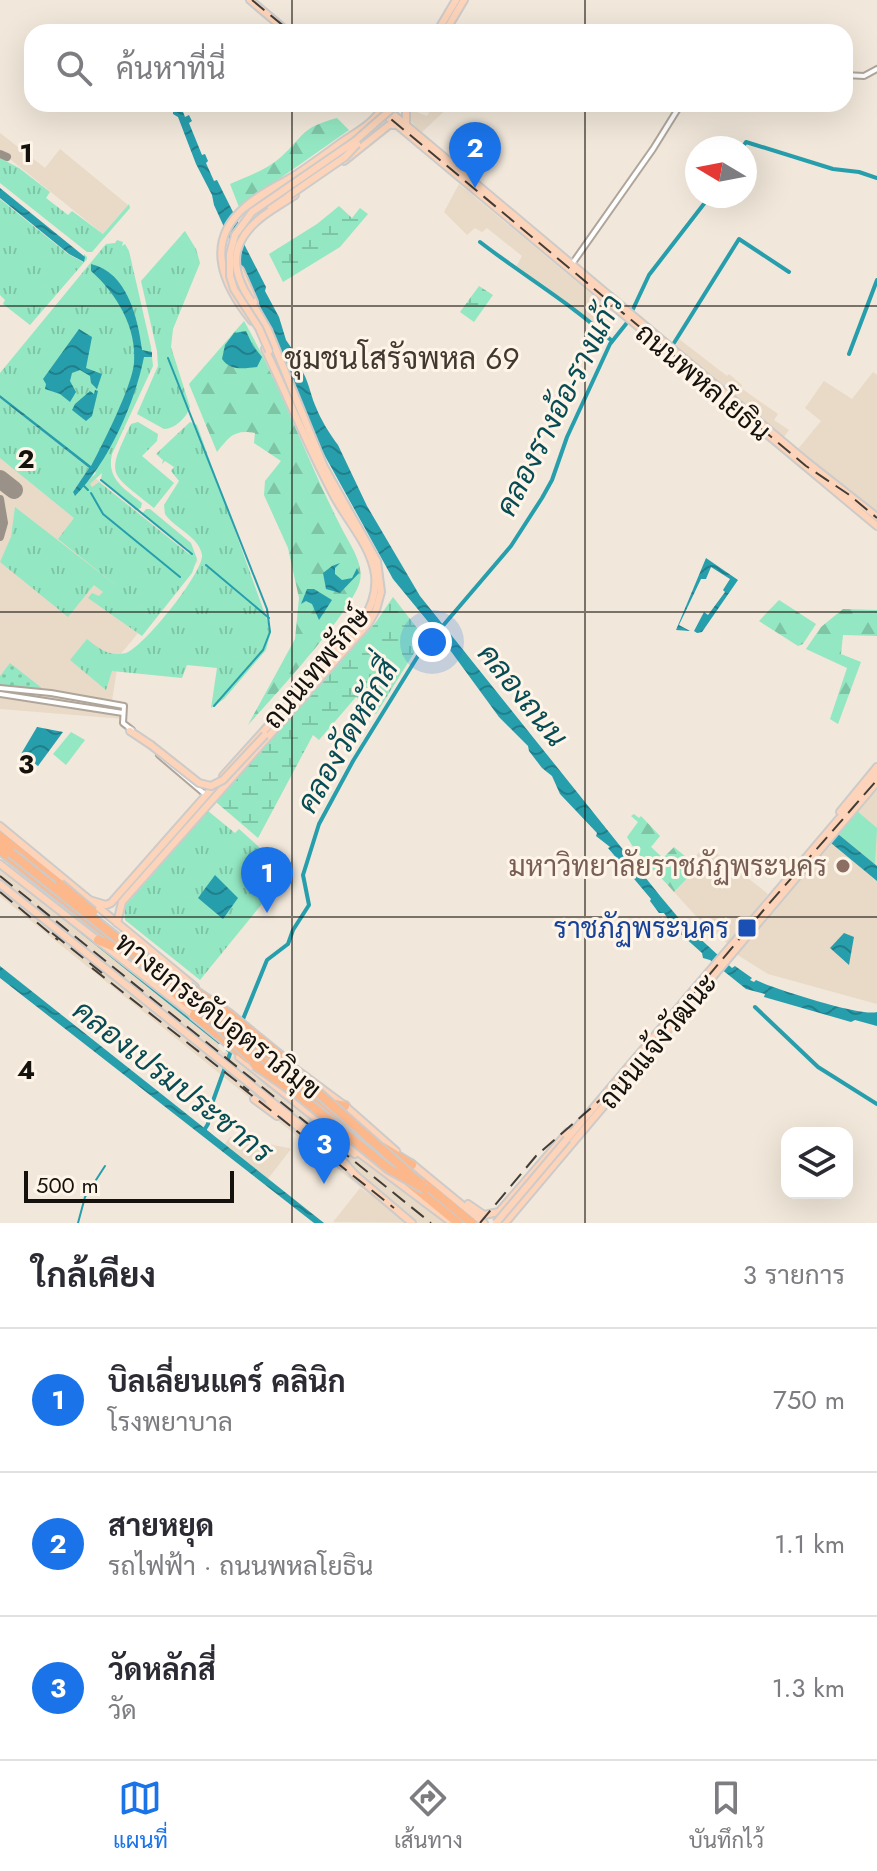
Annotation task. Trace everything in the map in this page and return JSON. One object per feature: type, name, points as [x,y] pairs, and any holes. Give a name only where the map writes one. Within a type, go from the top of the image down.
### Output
[{"type":"highway","points":[[0,831],[157,963],[229,1014],[352,1115],[423,1187]]},
{"type":"highway","points":[[0,853],[14,853],[41,868]]},
{"type":"highway","points":[[0,853],[235,1039],[255,1065],[296,1093],[389,1169],[423,1187]]},
{"type":"highway","name":"ทางยกระดับอุตราภิมุข","points":[[0,853],[192,1000],[423,1187]]},
{"type":"highway","name":"ทางยกระดับอุตราภิมุข","points":[[0,853],[306,1082],[463,1223]]},
{"type":"highway","points":[[14,853],[372,1153],[463,1223]]},
{"type":"highway","points":[[98,940],[120,950]]},
{"type":"highway","points":[[192,1000],[255,1063],[384,1167]]},
{"type":"highway","points":[[193,1014],[329,1103],[463,1223]]},
{"type":"highway","points":[[329,1103],[345,1106]]},
{"type":"highway","points":[[372,1140],[412,1165]]},
{"type":"highway","points":[[372,1153],[393,1178]]},
{"type":"main road","points":[[252,0],[279,24]]},
{"type":"main road","points":[[252,0],[284,24]]},
{"type":"main road","points":[[448,24],[462,0]]},
{"type":"main road","points":[[448,24],[462,0]]},
{"type":"main road","name":"ถนนเทพรักษ์","points":[[117,923],[122,902],[368,624],[376,610],[381,592],[380,576],[372,550],[324,467],[281,374],[253,323],[227,285],[222,257],[225,236],[234,218],[251,202],[295,175],[383,112]]},
{"type":"main road","name":"ถนนเทพรักษ์","points":[[116,897],[362,622],[370,609],[375,578],[368,552],[327,484],[271,350],[234,289],[230,276],[230,254],[235,235],[252,212],[356,142],[385,112]]},
{"type":"main road","name":"ถนนพหลโยธิน","points":[[393,112],[395,125],[569,264]]},
{"type":"main road","points":[[397,112],[406,125]]},
{"type":"main road","name":"ถนนพหลโยธิน","points":[[397,112],[406,125],[877,523]]},
{"type":"main road","name":"ถนนเทพรักษ์","points":[[281,374],[260,314],[238,276],[238,249],[248,227],[389,125],[395,125]]},
{"type":"main road","points":[[360,129],[366,128],[371,132],[369,141]]},
{"type":"main road","points":[[259,203],[356,142]]},
{"type":"main road","points":[[295,175],[249,211],[250,215],[256,216],[290,195],[345,157],[356,142]]},
{"type":"main road","points":[[256,216],[352,154]]},
{"type":"main road","points":[[227,285],[227,272],[230,268],[237,268],[260,314]]},
{"type":"main road","name":"ถนนพหลโยธิน","points":[[853,503],[877,523]]},
{"type":"main road","points":[[130,731],[199,783],[211,786],[223,780],[286,716]]},
{"type":"main road","name":"ถนนแจ้งวัฒนะ","points":[[502,1223],[568,1140],[708,977],[877,767]]},
{"type":"main road","name":"ถนนแจ้งวัฒนะ","points":[[813,847],[877,774]]},
{"type":"main road","name":"ถนนแจ้งวัฒนะ","points":[[730,950],[877,782]]},
{"type":"main road","points":[[0,831],[124,928],[309,1113],[393,1178],[463,1223]]},
{"type":"main road","points":[[0,831],[124,928]]},
{"type":"main road","points":[[0,853],[27,882],[90,933]]},
{"type":"main road","points":[[0,853],[98,940],[193,1014]]},
{"type":"main road","points":[[0,884],[336,1153],[355,1175],[412,1223]]},
{"type":"main road","points":[[89,900],[106,905],[116,897],[122,902]]},
{"type":"main road","points":[[235,1039],[345,1106],[484,1223]]},
{"type":"main road","points":[[254,1099],[297,1131],[314,1123],[353,1153],[362,1155]]},
{"type":"main road","points":[[303,1127],[309,1113]]},
{"type":"main road","name":"ถนนแจ้งวัฒนะ","points":[[499,1212],[573,1126],[592,1113]]},
{"type":"main road","name":"ถนนแจ้งวัฒนะ","points":[[502,1223],[592,1113]]},
{"type":"main road","points":[[451,1196],[484,1215],[499,1212],[502,1223]]},
{"type":"street","points":[[853,75],[864,76],[877,69]]},
{"type":"street","points":[[569,264],[653,149],[676,112]]},
{"type":"street","points":[[0,691],[45,692],[124,706],[120,722],[130,731],[201,784],[217,782]]},
{"type":"street","points":[[0,691],[121,713]]},
{"type":"street","points":[[45,692],[45,701]]},
{"type":"street","points":[[121,713],[125,725],[154,744],[201,784],[206,795]]},
{"type":"shaded area","points":[[410,112],[427,116],[429,112],[443,112],[421,133],[411,121]]},
{"type":"shaded area","points":[[0,133],[45,168],[60,149],[128,205],[103,234],[0,151]]},
{"type":"shaded area","points":[[459,184],[613,312],[598,328],[516,267],[522,256],[487,228],[482,232],[475,228],[467,235],[444,212]]},
{"type":"shaded area","points":[[679,339],[778,414],[774,420],[789,430],[784,437],[675,346]]},
{"type":"shaded area","points":[[873,372],[877,375],[877,511],[798,449],[821,421],[805,408],[824,381],[852,399]]},
{"type":"shaded area","points":[[0,401],[198,561],[119,656],[112,701],[126,704],[124,719],[0,709]]},
{"type":"shaded area","name":"มหาวิทยาลัยราชภัฏพระนคร","points":[[877,787],[877,1004],[768,974],[736,954]]},
{"type":"shaded area","points":[[706,845],[768,894],[728,944],[674,892],[698,867],[691,861]]},
{"type":"shaded area","points":[[0,867],[148,983],[219,1042],[218,1047],[224,1053],[227,1051],[333,1140],[447,1223],[333,1222],[360,1188],[370,1195],[0,896]]},
{"type":"shaded area","points":[[230,1137],[291,1149],[267,1180],[224,1145]]},
{"type":"green space","points":[[337,118],[349,130],[239,207],[230,184],[275,162],[309,129]]},
{"type":"green space","points":[[0,158],[19,168],[50,192],[46,198],[68,215],[72,211],[103,234],[129,204],[130,208],[92,252],[87,252],[0,183]]},
{"type":"green space","points":[[0,199],[68,254],[83,262],[84,254],[87,257],[87,259],[30,325],[3,304],[5,300],[0,295]]},
{"type":"green space","points":[[339,206],[352,218],[360,208],[368,214],[340,247],[283,282],[269,254],[317,224]]},
{"type":"green space","points":[[185,231],[200,263],[173,329],[171,347],[190,407],[180,422],[164,429],[137,414],[158,366],[141,281]]},
{"type":"green space","points":[[117,240],[123,242],[122,246],[125,244],[129,251],[153,366],[112,454],[111,463],[114,477],[142,503],[141,508],[136,510],[101,479],[102,473],[90,484],[92,487],[99,482],[190,555],[188,549],[142,514],[150,509],[191,543],[197,559],[192,573],[142,636],[88,598],[92,593],[99,596],[103,592],[94,585],[68,617],[0,562],[11,537],[15,507],[122,590],[58,539],[74,518],[0,458],[0,398],[89,468],[74,495],[96,473],[0,395],[0,373],[106,244]]},
{"type":"green space","points":[[479,286],[493,295],[474,322],[460,312]]},
{"type":"green space","points":[[244,321],[354,552],[361,574],[343,612],[248,725],[295,639],[299,598],[288,548],[264,495],[265,481],[281,461],[254,443],[255,433],[233,435],[217,452],[189,384]]},
{"type":"green space","points":[[138,422],[158,434],[157,441],[142,456],[174,483],[154,508],[116,473],[117,455],[131,424]]},
{"type":"green space","points":[[190,422],[197,425],[271,631],[266,650],[224,699],[211,708],[217,668],[187,665],[182,678],[112,671],[106,690],[70,660],[87,639],[110,653],[126,653],[134,648],[171,608],[200,564],[200,548],[165,514],[164,505],[179,481],[171,471],[174,467],[165,461],[162,464],[163,460],[156,454]]},
{"type":"green space","points":[[393,597],[424,637],[376,714],[356,697],[319,740],[313,735],[258,838],[216,802],[376,622]]},
{"type":"green space","points":[[779,600],[816,624],[803,644],[798,646],[759,621]]},
{"type":"green space","points":[[843,609],[877,610],[877,636],[843,635],[841,654],[861,662],[838,724],[830,719],[847,668],[806,649],[821,627]]},
{"type":"green space","points":[[10,663],[43,689],[0,685],[0,676]]},
{"type":"green space","points":[[71,732],[85,740],[66,765],[53,754]]},
{"type":"green space","points":[[208,811],[235,833],[239,829],[270,857],[275,852],[292,867],[200,980],[125,920],[124,907]]},
{"type":"green space","points":[[857,811],[877,828],[875,864],[838,834]]},
{"type":"green space","points":[[634,814],[639,818],[641,816],[660,836],[651,847],[663,858],[674,847],[698,867],[674,892],[627,837],[638,822],[631,816]]},
{"type":"water","points":[[183,112],[185,117],[189,115],[192,121],[189,123],[202,155],[205,154],[214,181],[217,180],[247,240],[243,242],[266,287],[286,340],[301,362],[300,368],[320,416],[338,445],[367,506],[420,596],[682,922],[732,968],[735,966],[752,978],[750,980],[836,1006],[877,1012],[877,1026],[855,1020],[851,1022],[764,997],[765,994],[746,989],[710,960],[703,958],[702,953],[674,928],[664,913],[659,913],[610,847],[596,836],[597,833],[560,794],[552,776],[499,717],[450,650],[437,639],[430,624],[393,579],[315,438],[290,372],[214,205],[178,117],[173,114]]},
{"type":"water","points":[[0,188],[85,257],[84,262],[69,254],[0,198]]},
{"type":"water","points":[[91,264],[114,276],[122,286],[134,311],[142,350],[152,352],[152,357],[144,357],[127,412],[109,450],[75,496],[73,492],[89,468],[0,395],[91,466],[128,386],[134,350],[123,312],[109,290],[91,271]]},
{"type":"water","points":[[79,329],[92,337],[86,368],[102,374],[97,389],[91,383],[90,376],[80,370],[72,373],[70,381],[76,392],[70,402],[60,394],[45,389],[43,379]]},
{"type":"water","points":[[246,331],[262,357],[257,367],[230,366],[222,359],[225,345],[234,333]]},
{"type":"water","points":[[95,390],[98,391],[92,416],[86,421],[72,410],[75,404],[90,391],[94,394]]},
{"type":"water","points":[[706,558],[738,580],[702,632],[697,633],[694,631],[704,612],[708,615],[725,592],[723,590],[730,579],[711,567],[706,579],[701,579],[679,625],[690,631],[676,630]]},
{"type":"water","points":[[340,563],[335,568],[335,574],[342,580],[352,578],[357,568],[359,573],[340,593],[326,589],[323,573]]},
{"type":"water","points":[[307,589],[314,589],[332,600],[319,620],[312,604],[306,601],[301,604]]},
{"type":"water","points":[[37,727],[63,732],[38,766],[21,754]]},
{"type":"water","points":[[838,834],[877,866],[877,881],[831,843]]},
{"type":"water","points":[[215,875],[238,898],[223,919],[198,898]]},
{"type":"water","points":[[844,933],[854,937],[849,965],[830,948]]},
{"type":"water","points":[[0,966],[324,1223],[314,1223],[0,978]]},
{"type":"waterway","name":"คลองรางอ้อ-รางแก้ว","points":[[757,145],[833,169],[877,178]]},
{"type":"waterway","name":"คลองรางอ้อ-รางแก้ว","points":[[441,628],[511,546],[542,498],[610,344],[626,324],[649,275],[701,208]]},
{"type":"waterway","points":[[674,343],[739,239],[789,272]]},
{"type":"waterway","points":[[480,242],[612,341]]},
{"type":"waterway","points":[[849,354],[877,280]]},
{"type":"waterway","points":[[168,358],[267,609],[270,632],[263,650],[214,706]]},
{"type":"waterway","points":[[101,480],[192,554]]},
{"type":"waterway","points":[[84,486],[88,490]]},
{"type":"waterway","points":[[91,493],[103,514],[180,577]]},
{"type":"waterway","points":[[206,565],[269,618]]},
{"type":"waterway","name":"คลองวัดหลักสี่","points":[[241,1024],[267,960],[288,944],[309,905],[303,875],[319,824],[353,761],[434,630]]},
{"type":"waterway","points":[[30,891],[219,1043]]},
{"type":"waterway","points":[[755,1007],[818,1067],[877,1104]]},
{"type":"waterway","name":"คลองวัดหลักสี่","points":[[203,1132],[232,1048]]},
{"type":"waterway","name":"คลองวัดหลักสี่","points":[[227,1050],[231,1053]]},
{"type":"waterway","points":[[78,1223],[85,1197],[105,1166]]},
{"type":"taxiway","points":[[0,154],[7,157]]},
{"type":"taxiway","points":[[0,499],[4,523],[0,537]]},
{"type":"runway","points":[[0,479],[14,490]]},
{"type":"railway","points":[[252,0],[281,24]]},
{"type":"railway","points":[[383,112],[806,466],[877,518]]},
{"type":"railway","points":[[480,1223],[536,1156],[616,1086],[877,780]]},
{"type":"railway","points":[[0,876],[431,1223]]},
{"type":"railway","points":[[0,892],[58,940]]},
{"type":"railway","points":[[52,933],[102,973]]},
{"type":"railway","points":[[92,968],[249,1091]]},
{"type":"railway","points":[[240,1086],[394,1208]]},
{"type":"place","name":"สายหยุด","points":[[475,188]]},
{"type":"place","name":"มหาวิทยาลัยราชภัฏพระนคร","points":[[843,866]]},
{"type":"place","name":"บิลเลี่ยนแคร์ คลินิก","points":[[267,913]]},
{"type":"place","name":"ราชภัฏพระนคร","points":[[747,928]]},
{"type":"place","name":"วัดหลักสี่","points":[[324,1184]]},
{"type":"district","name":"ชุมชนโสรัจพหล 69","points":[[402,358]]},
{"type":"water label","name":"คลองถนน","points":[[523,695]]},
{"type":"water label","name":"คลองเปรมประชากร","points":[[173,1081]]}]
